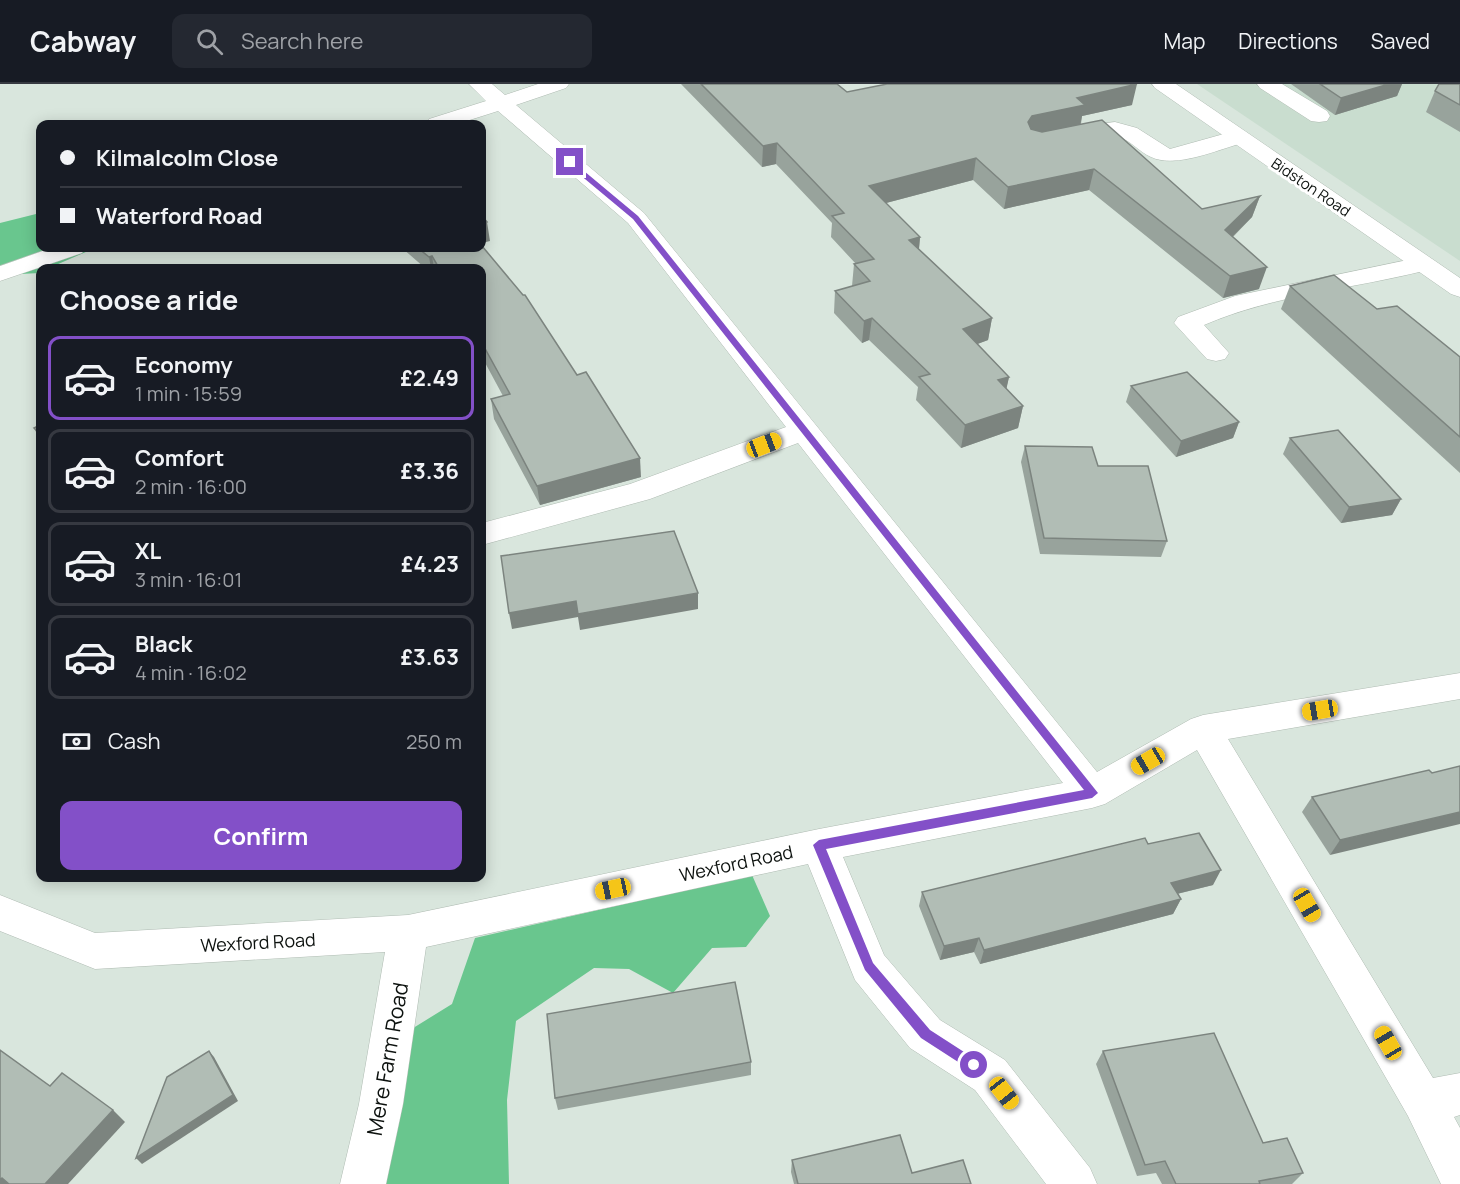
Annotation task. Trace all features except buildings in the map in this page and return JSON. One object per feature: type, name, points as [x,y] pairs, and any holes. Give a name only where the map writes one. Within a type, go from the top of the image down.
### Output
[{"type":"street","points":[[479,84],[636,218],[1092,793]]},
{"type":"street","points":[[449,120],[559,84]]},
{"type":"street","name":"Bidston Road","points":[[1162,84],[1460,289]]},
{"type":"street","points":[[1267,84],[1319,116]]},
{"type":"street","points":[[1047,142],[1108,129],[1120,130],[1128,132],[1161,155],[1171,156],[1238,137]]},
{"type":"street","points":[[0,274],[62,252]]},
{"type":"street","points":[[1216,353],[1187,323],[1217,308],[1422,264]]},
{"type":"street","points":[[486,533],[639,492],[805,430]]},
{"type":"street","name":"Wexford Road","points":[[0,914],[95,951],[408,933],[819,845],[1092,793],[1203,729],[1460,686]]},
{"type":"street","points":[[1203,729],[1441,1097],[1460,1175]]},
{"type":"street","points":[[819,845],[869,967],[925,1034],[990,1075],[1074,1184]]},
{"type":"street","name":"Mere Farm Road","points":[[363,1184],[381,1104],[408,933]]},
{"type":"shaded area","points":[[1197,84],[1460,84],[1460,261]]},
{"type":"green space","points":[[36,214],[36,252],[86,252],[58,264],[36,264],[36,273],[0,275],[0,223]]},
{"type":"green space","points":[[752,875],[770,916],[746,947],[712,948],[673,993],[629,969],[594,968],[516,1021],[507,1100],[509,1184],[383,1184],[410,1030],[452,1004],[475,938]]},
{"type":"route","points":[[570,162],[636,218],[1092,793],[819,845],[869,967],[925,1034],[974,1065]]}]
